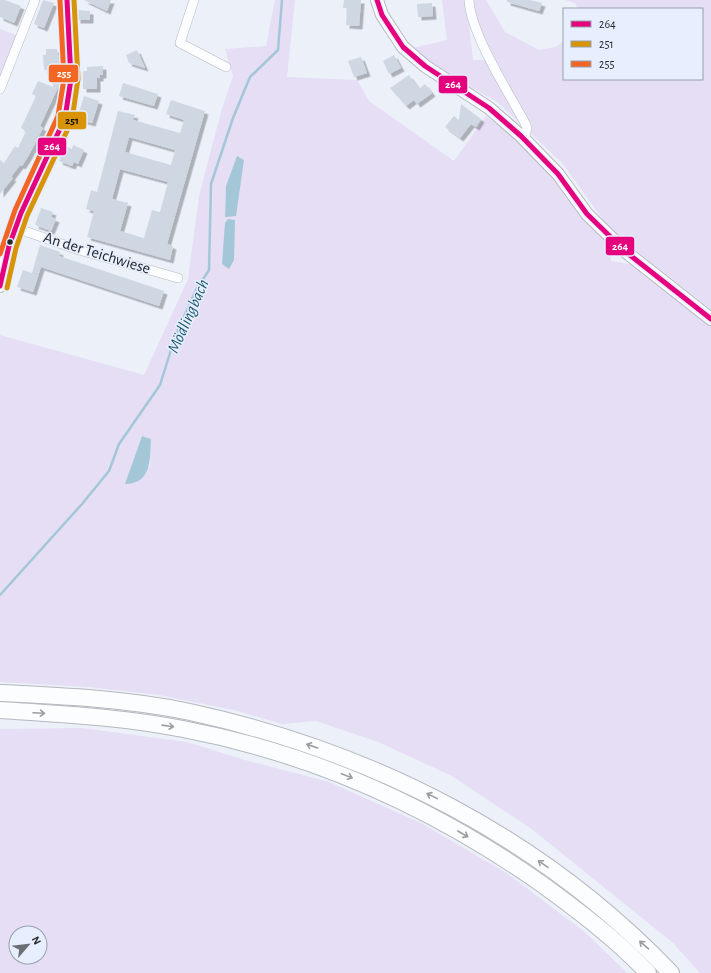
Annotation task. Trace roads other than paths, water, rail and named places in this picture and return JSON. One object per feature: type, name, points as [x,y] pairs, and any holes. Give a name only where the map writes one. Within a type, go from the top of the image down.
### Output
[{"type":"highway","points":[[0,693],[92,698],[189,712],[275,733],[355,761],[434,797],[510,840],[589,896],[650,951],[671,973]]},
{"type":"highway","points":[[0,710],[92,716],[182,729],[268,749],[349,777],[424,811],[500,855],[577,909],[648,973]]},
{"type":"main road","points":[[0,286],[9,246],[65,118],[72,79],[67,0]]},
{"type":"main road","points":[[377,0],[382,15],[403,47],[425,66],[489,108],[524,139],[558,174],[587,214],[626,252],[711,319]]},
{"type":"street","points":[[0,89],[34,0]]},
{"type":"street","points":[[194,0],[180,43],[226,67]]},
{"type":"street","points":[[469,0],[474,23],[492,64],[527,128],[524,139]]},
{"type":"street","name":"An der Teichwiese","points":[[16,228],[79,250],[178,278]]},
{"type":"water","points":[[237,156],[244,160],[236,216],[225,217],[226,186]]},
{"type":"water","points":[[228,219],[235,220],[234,260],[229,269],[222,264],[225,223]]},
{"type":"water","points":[[142,436],[151,439],[148,469],[140,480],[134,483],[125,484]]},
{"type":"waterway","name":"Mödlingbach","points":[[0,595],[82,504],[109,471],[119,444],[160,385],[175,337],[196,290],[209,270],[211,184],[233,118],[250,77],[278,50],[282,0]]}]
